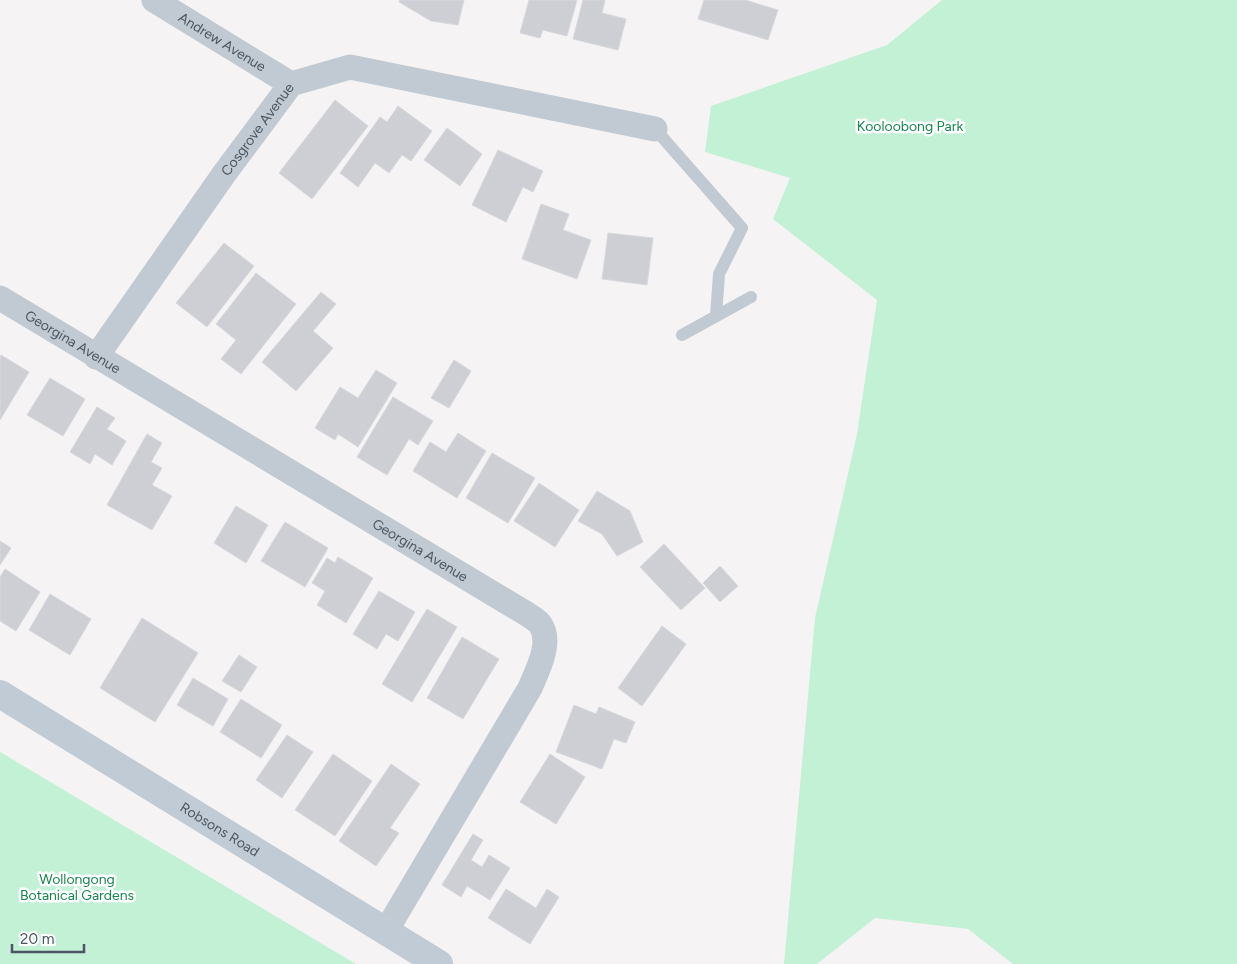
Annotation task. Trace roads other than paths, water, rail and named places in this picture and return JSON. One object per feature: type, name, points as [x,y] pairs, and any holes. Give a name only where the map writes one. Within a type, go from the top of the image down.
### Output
[{"type":"main road","name":"Robsons Road","points":[[0,694],[439,964]]},
{"type":"street","name":"Andrew Avenue","points":[[154,0],[291,84]]},
{"type":"street","name":"Cosgrove Avenue","points":[[96,357],[224,174],[291,84],[350,67],[655,129]]},
{"type":"street","name":"Georgina Avenue","points":[[0,298],[528,614],[540,625],[544,638],[543,659],[530,688],[386,931]]},
{"type":"lane","points":[[655,129],[742,228],[719,274],[716,316]]},
{"type":"lane","points":[[682,335],[751,297]]},
{"type":"park label","name":"Kooloobong Park","points":[[910,126]]},
{"type":"park label","name":"Wollongong Botanical Gardens","points":[[77,888]]}]
